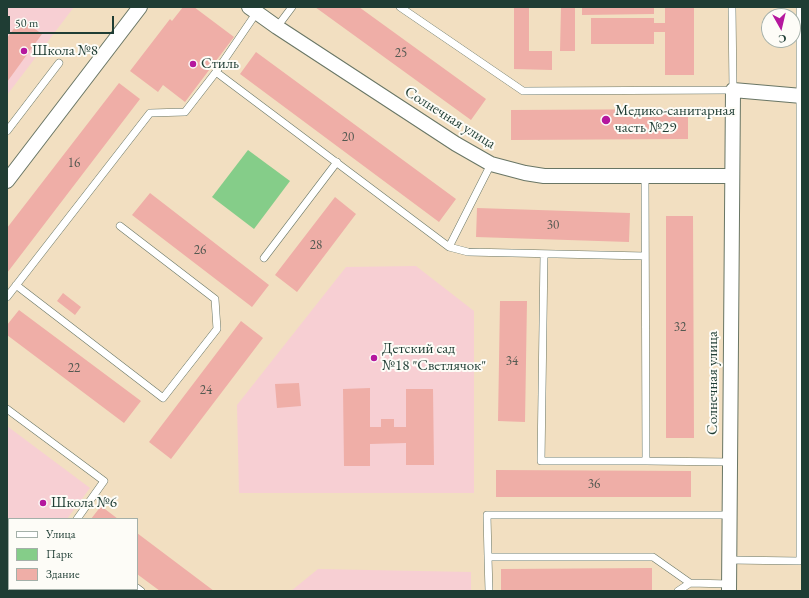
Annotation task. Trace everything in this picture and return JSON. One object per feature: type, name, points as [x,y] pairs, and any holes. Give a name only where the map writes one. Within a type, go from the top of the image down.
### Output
[{"type":"street","points":[[7,181],[140,7]]},
{"type":"street","name":"Солнечная улица","points":[[253,10],[456,144],[491,164],[524,173],[544,176],[732,176]]},
{"type":"street","points":[[733,90],[801,96]]},
{"type":"street","name":"Солнечная улица","points":[[729,587],[733,90]]},
{"type":"lane","points":[[277,27],[292,7]]},
{"type":"lane","points":[[400,7],[523,91],[733,90]]},
{"type":"lane","name":"Солнечная улица","points":[[732,7],[733,90]]},
{"type":"lane","points":[[729,560],[800,561],[800,7]]},
{"type":"lane","points":[[7,297],[150,113],[185,112],[216,72],[253,10]]},
{"type":"lane","points":[[7,131],[59,63]]},
{"type":"lane","points":[[216,72],[450,247],[468,252],[645,256]]},
{"type":"lane","points":[[264,258],[337,162]]},
{"type":"lane","points":[[450,247],[491,164]]},
{"type":"lane","points":[[645,176],[646,461]]},
{"type":"lane","points":[[16,285],[163,398],[217,329],[215,299],[120,226]]},
{"type":"lane","points":[[544,254],[541,461],[730,462]]},
{"type":"lane","points":[[7,409],[104,481],[79,518]]},
{"type":"lane","points":[[489,591],[487,515],[730,514]]},
{"type":"lane","points":[[488,557],[653,557],[690,583],[729,587]]},
{"type":"lane","points":[[678,591],[690,583]]},
{"type":"shaded area","name":"Школа №8","points":[[7,7],[74,7],[7,95]]},
{"type":"shaded area","name":"Детский сад №18 \"Светлячок\"","points":[[416,266],[474,311],[474,493],[239,493],[237,405],[346,267]]},
{"type":"shaded area","name":"Школа №6","points":[[7,426],[90,488],[68,518],[8,518],[8,590],[117,591],[7,591]]},
{"type":"shaded area","points":[[318,569],[471,572],[471,591],[291,591]]},
{"type":"green space","points":[[248,150],[290,181],[254,229],[212,197]]},
{"type":"building","points":[[183,7],[194,7],[234,37],[185,102],[163,85],[158,92],[130,71],[170,19],[172,21]]},
{"type":"building","points":[[315,7],[359,7],[486,99],[471,120]]},
{"type":"building","points":[[514,7],[529,7],[529,51],[552,51],[552,70],[514,69]]},
{"type":"building","points":[[561,7],[575,7],[575,51],[560,51]]},
{"type":"building","points":[[582,7],[654,7],[654,14],[582,15]]},
{"type":"building","points":[[665,7],[694,7],[694,75],[665,75],[665,32],[654,32],[654,44],[591,44],[591,18],[654,18],[654,23],[665,23]]},
{"type":"building","points":[[21,19],[42,34],[7,82],[7,38]]},
{"type":"building","points":[[256,52],[456,199],[439,222],[240,74]]},
{"type":"building","points":[[119,83],[140,99],[7,273],[7,228]]},
{"type":"building","points":[[688,109],[688,139],[511,140],[511,110]]},
{"type":"building","points":[[150,193],[269,285],[252,307],[132,215]]},
{"type":"building","points":[[335,197],[356,214],[297,292],[275,275]]},
{"type":"building","points":[[477,208],[630,213],[629,242],[476,237]]},
{"type":"building","points":[[666,216],[693,216],[694,438],[666,438]]},
{"type":"building","points":[[63,293],[81,307],[75,315],[57,301]]},
{"type":"building","points":[[500,301],[527,301],[525,422],[498,421]]},
{"type":"building","points":[[19,310],[141,401],[124,423],[7,335],[7,325]]},
{"type":"building","points":[[241,321],[263,338],[171,459],[149,442]]},
{"type":"building","points":[[299,383],[301,406],[277,408],[275,384]]},
{"type":"building","points":[[370,388],[370,427],[381,427],[381,419],[394,419],[394,427],[406,427],[406,389],[433,389],[434,465],[406,465],[406,443],[370,444],[370,466],[344,466],[343,389]]},
{"type":"building","points":[[496,470],[691,471],[691,497],[496,497]]},
{"type":"building","points":[[101,506],[117,518],[92,518]]},
{"type":"building","points":[[138,534],[214,591],[160,591],[138,575]]},
{"type":"building","points":[[652,568],[652,591],[501,591],[501,569]]},
{"type":"place","name":"Школа №8","points":[[24,51]]},
{"type":"place","name":"Стиль","points":[[193,64]]},
{"type":"place","name":"Медико-санитарная часть №29","points":[[606,120]]},
{"type":"place","name":"Детский сад №18 \"Светлячок\"","points":[[374,358]]},
{"type":"place","name":"Школа №6","points":[[43,503]]}]
